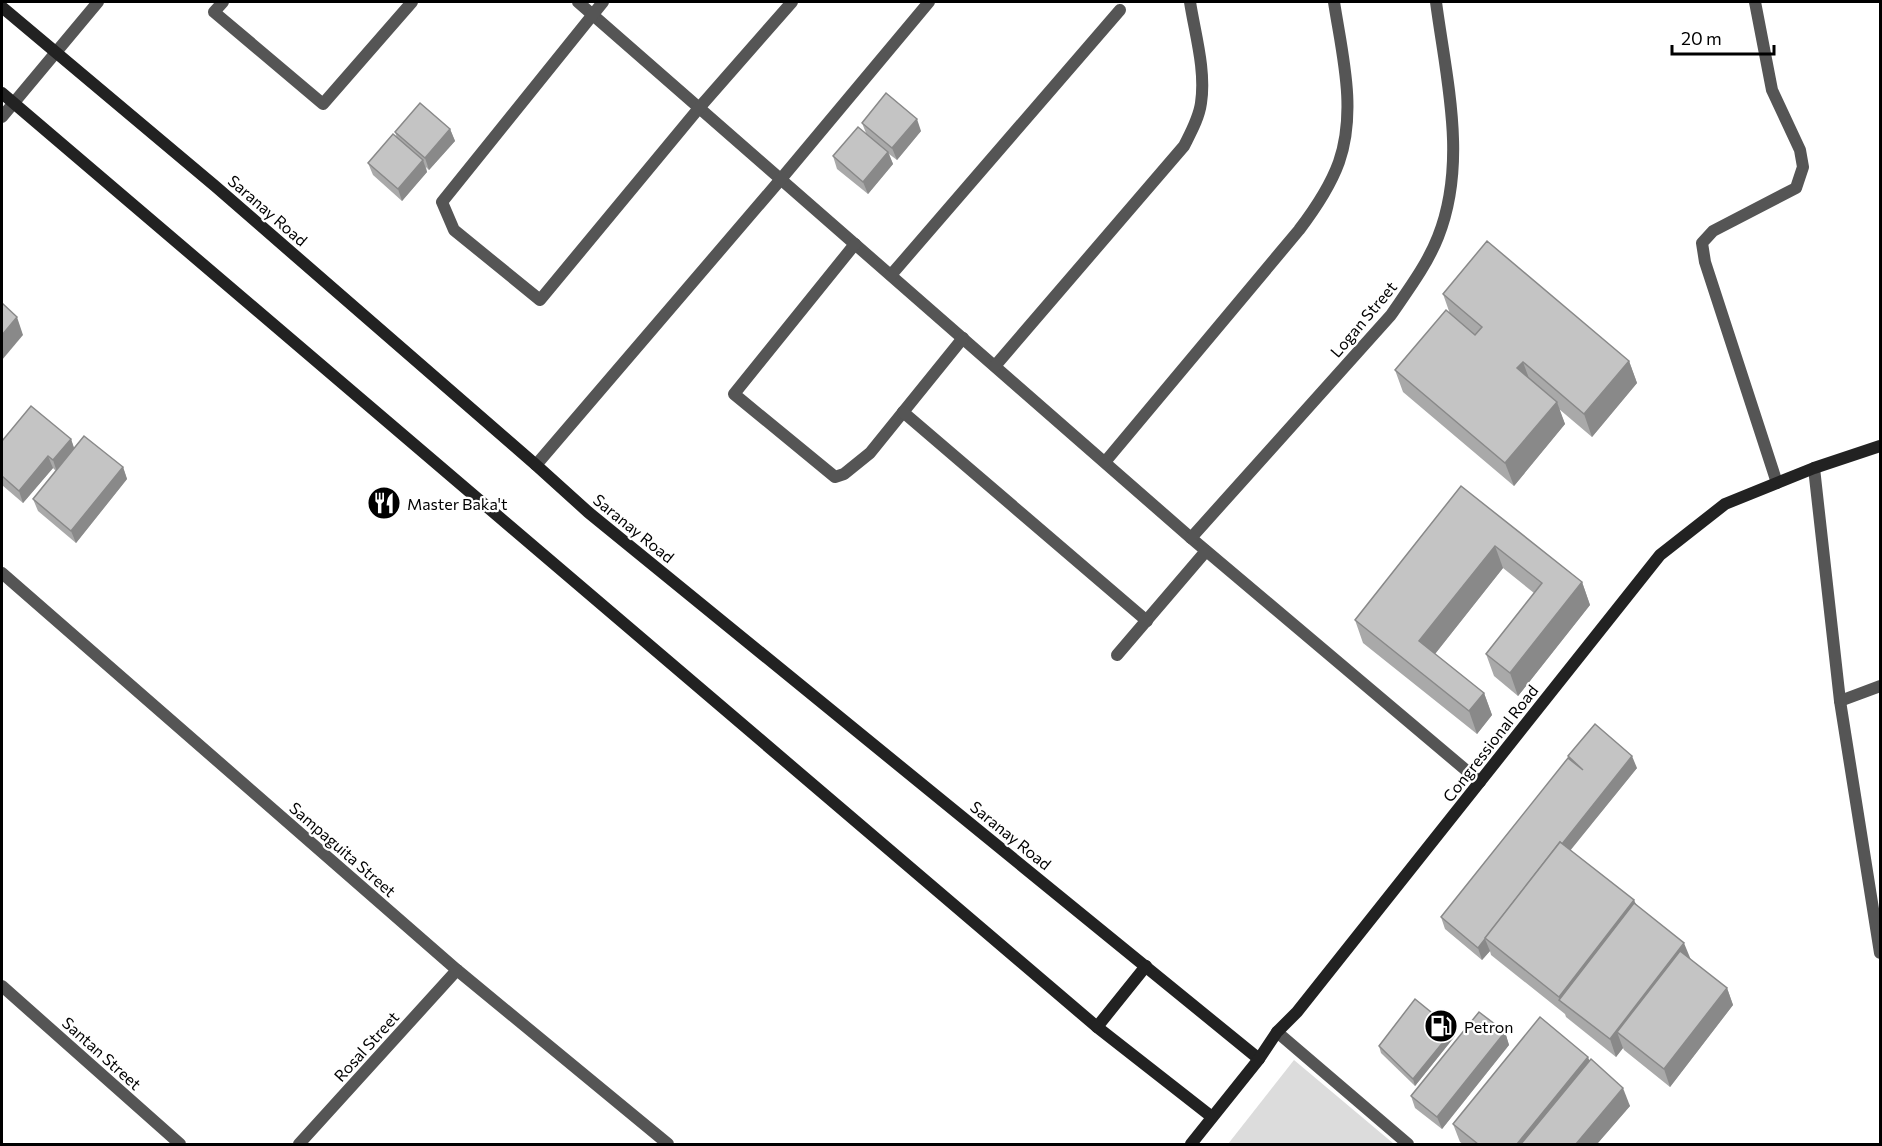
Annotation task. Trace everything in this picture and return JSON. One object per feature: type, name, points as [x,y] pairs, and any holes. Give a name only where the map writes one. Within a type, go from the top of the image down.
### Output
[{"type":"street","points":[[2,117],[98,2]]},
{"type":"street","points":[[223,2],[214,12],[323,104],[412,2]]},
{"type":"street","points":[[578,2],[1206,551],[1480,782]]},
{"type":"street","points":[[603,2],[442,202],[454,230],[540,300],[699,108],[792,2]]},
{"type":"street","points":[[536,465],[928,2]]},
{"type":"street","points":[[995,366],[1184,146],[1195,124],[1201,104],[1202,77],[1190,2]]},
{"type":"street","points":[[1105,462],[1318,204],[1339,162],[1347,122],[1347,85],[1334,2]]},
{"type":"street","name":"Logan Street","points":[[1191,538],[1391,315],[1418,277],[1438,237],[1451,196],[1454,140],[1436,2]]},
{"type":"street","points":[[1755,2],[1772,90],[1800,150],[1803,166],[1796,188],[1713,231],[1702,243],[1705,262],[1777,483]]},
{"type":"street","name":"Saranay Road","points":[[2,7],[54,54],[215,186],[597,520],[1259,1059]]},
{"type":"street","points":[[891,275],[1120,10]]},
{"type":"street","points":[[2,93],[1097,1027],[1212,1117]]},
{"type":"street","points":[[855,244],[734,394],[835,477],[844,474],[870,453],[963,338]]},
{"type":"street","points":[[903,411],[1147,621]]},
{"type":"street","name":"Congressional Road","points":[[1191,1144],[1259,1059],[1277,1032],[1297,1012],[1660,555],[1725,504],[1814,468],[1881,447]]},
{"type":"street","points":[[1814,468],[1840,701],[1881,952]]},
{"type":"street","points":[[1118,655],[1206,551]]},
{"type":"street","name":"Sampaguita Street","points":[[2,573],[456,970],[668,1144]]},
{"type":"street","points":[[1840,701],[1881,686]]},
{"type":"street","points":[[1097,1027],[1146,966]]},
{"type":"street","name":"Rosal Street","points":[[299,1144],[456,970]]},
{"type":"street","name":"Santan Street","points":[[2,986],[180,1144]]},
{"type":"street","points":[[1277,1032],[1408,1144]]},
{"type":"shaded area","points":[[1294,1060],[1394,1144],[1228,1144]]},
{"type":"building","points":[[886,93],[917,119],[892,148],[862,123]]},
{"type":"building","points":[[420,103],[450,129],[425,158],[395,132]]},
{"type":"building","points":[[858,127],[888,152],[863,182],[833,156]]},
{"type":"building","points":[[393,134],[423,160],[398,189],[368,163]]},
{"type":"building","points":[[1487,241],[1629,361],[1584,414],[1523,362],[1517,368],[1557,402],[1505,463],[1395,370],[1446,310],[1475,335],[1482,327],[1443,294]]},
{"type":"building","points":[[2,303],[17,317],[2,335]]},
{"type":"building","points":[[31,406],[71,439],[53,460],[48,456],[19,491],[2,476],[2,441]]},
{"type":"building","points":[[84,436],[123,467],[71,531],[33,499]]},
{"type":"building","points":[[1461,486],[1582,582],[1510,673],[1486,654],[1542,583],[1495,546],[1419,641],[1484,693],[1469,711],[1355,620]]},
{"type":"building","points":[[1595,724],[1632,756],[1562,844],[1560,842],[1478,948],[1441,917],[1568,758],[1583,770],[1568,756]]},
{"type":"building","points":[[1560,842],[1634,900],[1559,997],[1485,938]]},
{"type":"building","points":[[1634,903],[1684,943],[1610,1039],[1559,1000]]},
{"type":"building","points":[[1680,951],[1727,988],[1664,1069],[1617,1032]]},
{"type":"building","points":[[1415,999],[1453,1030],[1413,1079],[1379,1046]]},
{"type":"building","points":[[1479,1012],[1505,1032],[1437,1117],[1411,1096]]},
{"type":"building","points":[[1540,1017],[1588,1057],[1517,1144],[1478,1144],[1453,1124]]},
{"type":"building","points":[[1591,1059],[1623,1088],[1576,1144],[1521,1144]]},
{"type":"place","name":"Master Baka't","points":[[384,503]]},
{"type":"place","name":"Petron","points":[[1441,1026]]}]
